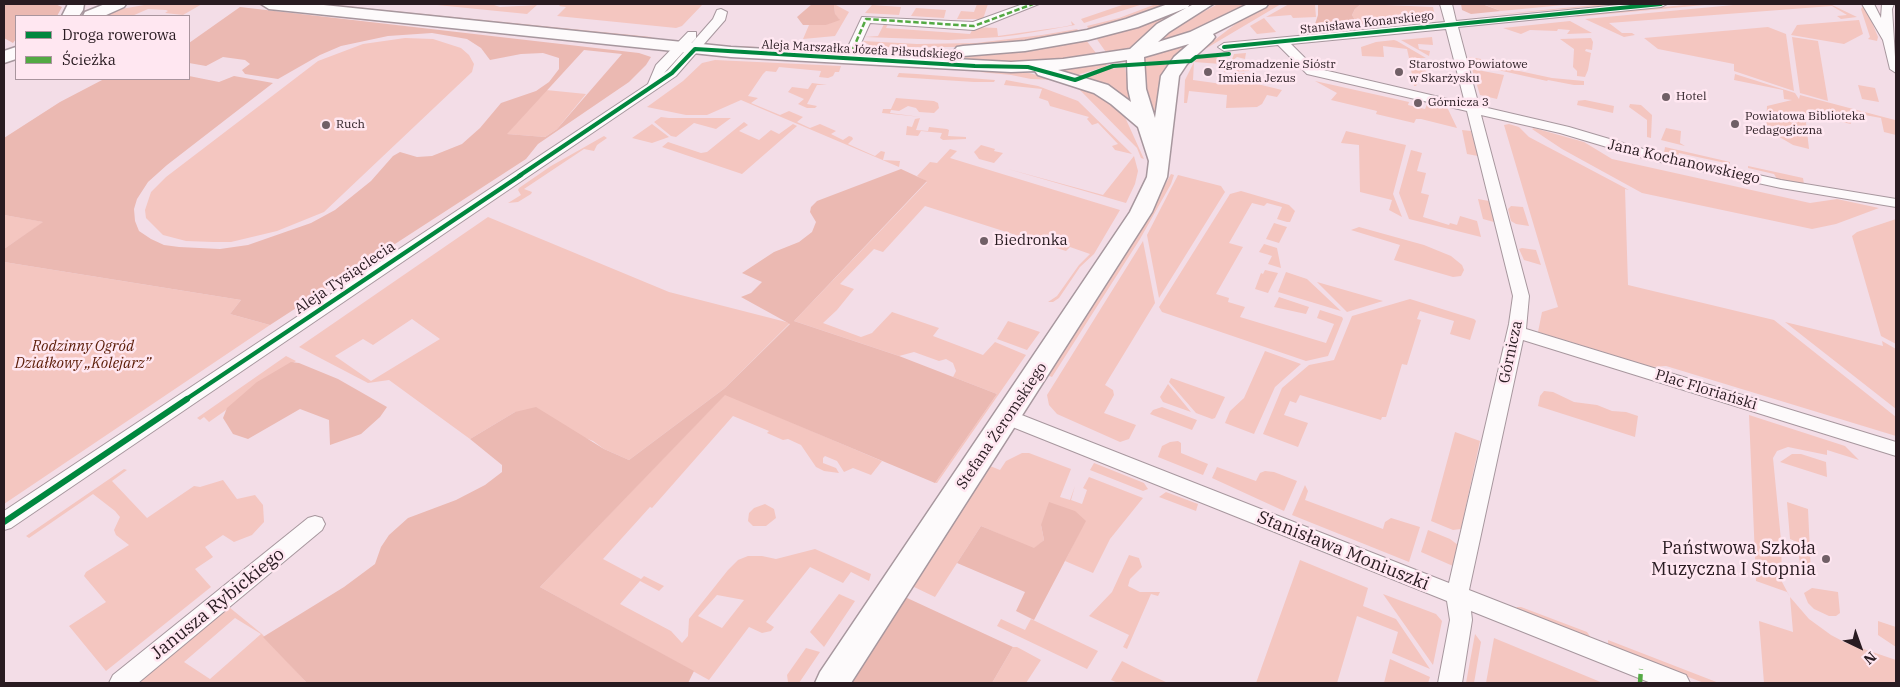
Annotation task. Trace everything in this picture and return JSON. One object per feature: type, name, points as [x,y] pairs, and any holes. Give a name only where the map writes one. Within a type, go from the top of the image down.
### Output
[{"type":"street","points":[[71,15],[75,10],[76,4]]},
{"type":"street","points":[[80,15],[100,4]]},
{"type":"street","points":[[93,15],[118,4]]},
{"type":"street","name":"Aleja Marszałka Józefa Piłsudskiego","points":[[269,4],[965,66],[1028,67],[1084,62],[1136,54],[1184,41],[1260,4]]},
{"type":"street","name":"Aleja Marszałka Józefa Piłsudskiego","points":[[358,4],[692,43],[943,52],[1025,46],[1108,30],[1182,4]]},
{"type":"street","points":[[853,49],[866,20],[974,26],[1033,4]]},
{"type":"street","points":[[1159,163],[1136,89],[1136,54],[1163,28],[1205,4]]},
{"type":"street","name":"Górnicza","points":[[1446,4],[1521,296],[1516,332],[1457,596],[1461,620],[1450,683]]},
{"type":"street","name":"Stanisława Konarskiego","points":[[1224,47],[1661,4]]},
{"type":"street","points":[[1868,4],[1889,44]]},
{"type":"street","points":[[1888,4],[1886,9],[1889,44],[1896,69]]},
{"type":"street","name":"Aleja Tysiąclecia","points":[[4,522],[680,66],[692,43],[719,20],[724,8]]},
{"type":"street","name":"Stefana Żeromskiego","points":[[832,683],[1141,212],[1155,184],[1166,120],[1167,88],[1170,76],[1180,61],[1221,24]]},
{"type":"street","name":"Jana Kochanowskiego","points":[[1281,41],[1311,71],[1564,130],[1656,157],[1781,184],[1896,203]]},
{"type":"street","points":[[1028,67],[1101,90],[1118,100],[1146,124]]},
{"type":"street","name":"Plac Floriański","points":[[1516,332],[1896,449]]},
{"type":"street","name":"Stanisława Moniuszki","points":[[1007,417],[1457,596],[1641,676],[1678,683]]},
{"type":"street","name":"Janusza Rybickiego","points":[[121,683],[315,524]]},
{"type":"green space","points":[[150,4],[202,4],[183,15],[165,13],[168,11],[166,10],[148,9],[134,15],[108,15],[121,9]]},
{"type":"green space","points":[[302,4],[325,4],[652,37],[650,39]]},
{"type":"green space","points":[[427,4],[491,4],[500,7],[537,5],[527,14]]},
{"type":"green space","points":[[561,4],[703,4],[682,26],[676,28],[557,16],[566,7],[559,6]]},
{"type":"green space","points":[[834,4],[849,12],[835,36],[803,39],[809,25],[825,25],[839,19],[835,15]]},
{"type":"green space","points":[[977,4],[988,4],[983,19],[957,19],[961,11],[974,12]]},
{"type":"green space","points":[[1125,4],[1143,4],[1084,23],[1081,19]]},
{"type":"green space","points":[[1156,4],[1170,4],[1143,15],[1090,31],[1087,26],[1119,18]]},
{"type":"green space","points":[[1218,4],[1249,4],[1192,33],[1160,43],[1157,41],[1169,30]]},
{"type":"green space","points":[[1270,4],[1281,4],[1195,55],[1242,19]]},
{"type":"green space","points":[[1289,4],[1315,4],[1316,17],[1293,18],[1291,15],[1266,17]]},
{"type":"green space","points":[[1361,4],[1433,7],[1435,16],[1432,18],[1358,25],[1352,15]]},
{"type":"green space","points":[[1483,4],[1574,4],[1501,11]]},
{"type":"green space","points":[[1605,4],[1622,4],[1472,17]]},
{"type":"green space","points":[[1695,4],[1715,4],[1575,17],[1580,15]]},
{"type":"green space","points":[[1744,4],[1830,4],[1857,17],[1841,19],[1837,16],[1847,15],[1832,6],[1609,23],[1622,33],[1632,33],[1635,35],[1624,37],[1585,19]]},
{"type":"green space","points":[[872,5],[901,7],[899,15],[865,13]]},
{"type":"green space","points":[[1863,6],[1878,37],[1877,41],[1868,39],[1870,37],[1861,9]]},
{"type":"green space","points":[[916,8],[946,10],[944,18],[911,16]]},
{"type":"green space","points":[[1165,16],[1170,18],[1131,51],[1108,55],[1096,38]]},
{"type":"green space","points":[[1264,18],[1276,32],[1257,34],[1250,26]]},
{"type":"green space","points":[[1859,20],[1863,34],[1844,44],[1791,35],[1797,25]]},
{"type":"green space","points":[[1071,21],[1075,25],[1000,37],[948,40],[864,37],[878,36],[885,22],[888,24],[886,28],[970,34],[974,27],[997,28],[998,36],[1072,25]]},
{"type":"green space","points":[[1570,21],[1592,33],[1567,34],[1570,30],[1558,29],[1557,31],[1530,30],[1521,34],[1503,28]]},
{"type":"green space","points":[[1768,27],[1786,34],[1794,91],[1734,71],[1734,64],[1658,49],[1644,38]]},
{"type":"green space","points":[[1077,29],[1081,33],[970,47],[879,47],[869,45],[863,41],[917,44],[976,43]]},
{"type":"green space","points":[[1432,37],[1433,45],[1418,44],[1419,49],[1430,51],[1429,56],[1401,40]]},
{"type":"green space","points":[[1792,37],[1818,41],[1828,101],[1800,93]]},
{"type":"green space","name":"Ruch","points":[[405,38],[433,39],[461,48],[469,55],[474,64],[472,72],[324,212],[277,231],[231,242],[186,241],[163,235],[146,218],[145,210],[151,192],[166,177],[318,61],[363,44]]},
{"type":"green space","points":[[1591,38],[1593,42],[1592,50],[1586,49],[1585,51],[1591,53],[1588,70],[1585,77],[1577,76],[1577,71],[1573,67],[1574,49],[1560,39]]},
{"type":"green space","points":[[1086,40],[1099,57],[1031,63],[737,49],[739,46],[898,55],[956,55],[1017,51]]},
{"type":"green space","points":[[1394,40],[1426,58],[1409,58],[1407,49],[1383,46],[1384,57],[1362,56],[1361,47],[1376,42]]},
{"type":"green space","points":[[1186,46],[1172,60],[1144,62],[1145,56]]},
{"type":"green space","points":[[1246,53],[1245,59],[1237,57],[1231,62],[1234,54]]},
{"type":"green space","points":[[1221,55],[1221,64],[1194,62],[1198,58]]},
{"type":"green space","points":[[1469,57],[1481,59],[1482,63],[1552,78],[1584,81],[1584,85],[1547,81],[1471,64]]},
{"type":"green space","points":[[715,60],[841,66],[839,72],[835,72],[833,76],[828,78],[819,77],[821,71],[779,67],[776,72],[766,71],[748,96],[758,98],[751,103],[780,115],[789,111],[803,117],[797,122],[810,128],[820,124],[836,131],[831,134],[843,140],[849,136],[852,137],[853,139],[848,144],[875,156],[881,151],[885,152],[883,160],[900,161],[899,167],[741,100],[707,115],[686,115],[647,107],[683,81],[702,63]]},
{"type":"green space","points":[[1226,61],[1250,67],[1249,71],[1224,72]]},
{"type":"green space","points":[[1194,62],[1193,80],[1222,84],[1224,74],[1245,73],[1241,80],[1282,90],[1277,97],[1267,95],[1262,104],[1257,107],[1226,108],[1227,95],[1189,91],[1187,103],[1184,103],[1185,80]]},
{"type":"green space","points":[[1105,63],[1107,66],[1074,76],[1055,70]]},
{"type":"green space","points":[[1169,63],[1160,82],[1156,126],[1145,84],[1144,65]]},
{"type":"green space","points":[[1410,64],[1428,68],[1416,86],[1414,86]]},
{"type":"green space","points":[[1125,67],[1131,104],[1082,79],[1109,69]]},
{"type":"green space","points":[[1472,69],[1504,75],[1497,99],[1480,95]]},
{"type":"green space","points":[[985,70],[1029,73],[1057,80],[1031,79],[980,72]]},
{"type":"green space","points":[[899,73],[995,80],[994,82],[974,82],[897,77]]},
{"type":"green space","points":[[1735,74],[1795,93],[1799,99],[1800,95],[1895,120],[1896,135],[1884,132],[1881,118],[1848,112],[1851,124],[1805,114],[1809,149],[1793,145],[1766,129],[1767,106],[1792,100],[1784,99],[1783,90],[1734,80]]},
{"type":"green space","points":[[1006,80],[1038,86],[1078,101],[1132,154],[1115,150],[1112,146],[1118,144],[1098,123],[1092,125],[1087,119],[1089,117],[1050,106],[1048,101],[1039,98],[1042,89],[1004,85]]},
{"type":"green space","points":[[1315,81],[1409,102],[1408,105],[1425,109],[1428,102],[1447,107],[1457,128],[1421,119],[1416,119],[1414,123],[1376,114],[1377,111],[1331,100],[1337,93]]},
{"type":"green space","points":[[812,83],[827,85],[817,85],[807,104],[817,106],[815,108],[807,108],[798,104],[804,99],[788,92],[792,87],[808,89]]},
{"type":"green space","points":[[1074,84],[1097,92],[1124,115],[1144,159],[1141,158],[1137,148]]},
{"type":"green space","points":[[1858,85],[1875,88],[1879,102],[1862,99]]},
{"type":"green space","points":[[546,90],[586,94],[557,129],[545,137],[506,134]]},
{"type":"green space","points":[[896,98],[934,101],[938,103],[939,108],[934,113],[919,112],[916,108],[908,106],[899,111],[891,110],[890,113],[921,117],[882,113],[883,109],[891,109]]},
{"type":"green space","points":[[1585,100],[1614,106],[1613,113],[1577,105],[1578,101],[1576,101]]},
{"type":"green space","points":[[1630,104],[1641,105],[1652,115],[1651,138],[1647,137],[1647,120],[1629,107]]},
{"type":"green space","points":[[661,117],[731,118],[716,129],[694,123],[676,137],[671,136],[654,122]]},
{"type":"green space","points":[[920,118],[916,130],[928,131],[929,127],[947,129],[949,130],[948,136],[966,137],[966,139],[943,140],[940,138],[942,133],[921,131],[918,136],[906,135],[907,126],[912,127],[915,119]]},
{"type":"green space","points":[[744,122],[748,125],[739,131],[759,140],[771,130],[779,134],[793,124],[797,126],[742,174],[662,147],[668,142],[701,153],[707,152]]},
{"type":"green space","points":[[652,124],[669,137],[652,143],[632,138]]},
{"type":"green space","points":[[1509,124],[1519,127],[1529,137],[1629,190],[1625,189],[1628,285],[1774,320],[1896,417],[1896,436],[1666,366],[1652,367],[1538,332],[1542,312],[1558,307],[1504,125]]},
{"type":"green space","points":[[1666,128],[1681,131],[1680,143],[1685,146],[1661,140]]},
{"type":"green space","points":[[1532,129],[1584,142],[1612,159],[1810,203],[1837,199],[1879,208],[1836,224],[1812,229],[1642,193],[1562,149]]},
{"type":"green space","points":[[1462,130],[1471,131],[1478,156],[1467,154]]},
{"type":"green space","points":[[1346,131],[1406,145],[1393,194],[1402,217],[1389,210],[1392,200],[1360,192],[1359,145],[1341,143]]},
{"type":"green space","points":[[604,136],[607,138],[597,145],[594,151],[584,149],[524,189],[532,192],[531,194],[518,202],[508,203],[521,195],[518,190],[519,188],[551,166]]},
{"type":"green space","points":[[981,145],[1003,153],[994,163],[979,159],[974,152]]},
{"type":"green space","points":[[1665,147],[1730,162],[1730,164],[1679,153],[1677,158],[1667,156],[1664,153]]},
{"type":"green space","points":[[950,149],[957,151],[950,158],[1120,210],[1094,254],[1080,267],[1059,298],[1053,302],[1048,302],[1057,296],[1079,265],[1090,254],[1070,247],[1066,251],[925,206],[883,252],[874,249],[840,284],[854,289],[837,310],[823,323],[861,337],[872,333],[892,312],[939,328],[933,336],[983,355],[995,342],[1026,355],[937,483],[935,483],[997,394],[953,377],[956,371],[953,363],[946,359],[939,361],[914,352],[899,356],[794,321],[927,182],[917,176],[930,162],[937,163]]},
{"type":"green space","points":[[1411,150],[1422,153],[1417,171],[1426,173],[1421,193],[1429,195],[1423,217],[1449,225],[1450,223],[1457,225],[1460,216],[1477,221],[1481,237],[1409,219],[1399,193]]},
{"type":"green space","points":[[1134,156],[1138,171],[1135,184],[1126,203],[1008,169],[1103,195]]},
{"type":"green space","points":[[1748,166],[1803,178],[1804,184],[1777,179],[1774,174],[1748,168]]},
{"type":"green space","points":[[1171,174],[1174,175],[1171,184],[1140,239],[1052,377],[1047,375],[1135,238]]},
{"type":"green space","points":[[1178,175],[1221,186],[1225,192],[1159,298],[1147,235]]},
{"type":"green space","points":[[1241,191],[1289,205],[1295,211],[1290,222],[1287,222],[1277,219],[1282,207],[1267,203],[1264,206],[1252,203],[1229,243],[1243,247],[1216,294],[1229,298],[1228,302],[1245,307],[1240,317],[1326,343],[1334,324],[1317,318],[1320,310],[1342,317],[1343,319],[1328,356],[1306,361],[1162,312],[1159,307],[1230,194]]},
{"type":"green space","points":[[1478,199],[1489,201],[1494,222],[1483,219]]},
{"type":"green space","points":[[1511,206],[1523,207],[1529,226],[1516,224],[1511,221],[1508,209]]},
{"type":"green space","points":[[4,215],[44,222],[4,249]]},
{"type":"green space","points":[[488,217],[669,292],[790,323],[725,388],[629,460],[604,449],[593,441],[515,412],[470,439],[389,380],[368,383],[299,347]],"holes":[[[412,319],[440,339],[371,381],[335,356],[363,339],[373,345]]]},
{"type":"green space","points":[[1896,219],[1896,344],[1881,336],[1852,236],[1857,232]]},
{"type":"green space","points":[[1274,223],[1287,227],[1279,243],[1266,239]]},
{"type":"green space","points":[[1359,227],[1424,245],[1451,256],[1462,265],[1464,270],[1461,276],[1453,277],[1394,260],[1400,245],[1351,230]]},
{"type":"green space","points":[[1143,241],[1155,303],[1105,385],[1113,390],[1114,395],[1104,413],[1136,425],[1129,439],[1120,442],[1057,414],[1049,405],[1047,395]]},
{"type":"green space","points":[[1264,244],[1277,248],[1281,268],[1268,264],[1272,256],[1259,252]]},
{"type":"green space","points":[[1519,249],[1536,250],[1541,265],[1524,260]]},
{"type":"green space","name":"Rodzinny Ogród Działkowy „Kolejarz”","points":[[4,262],[241,300],[230,314],[270,325],[4,504]]},
{"type":"green space","points":[[1265,270],[1278,273],[1268,293],[1255,289],[1261,273],[1263,274]]},
{"type":"green space","points":[[1286,272],[1307,279],[1341,311],[1278,292]]},
{"type":"green space","points":[[1317,282],[1383,301],[1347,312]]},
{"type":"green space","points":[[1279,297],[1309,307],[1306,314],[1274,307]]},
{"type":"green space","points":[[1410,299],[1474,319],[1476,321],[1470,340],[1450,334],[1454,321],[1420,311],[1417,319],[1421,320],[1407,365],[1402,364],[1386,417],[1382,417],[1381,420],[1300,395],[1296,403],[1290,401],[1284,415],[1308,423],[1298,447],[1263,434],[1282,388],[1309,365],[1334,360],[1352,316]]},
{"type":"green space","points":[[1008,321],[1040,332],[1027,350],[997,339]]},
{"type":"green space","points":[[1785,322],[1883,346],[1882,341],[1896,349],[1896,409]]},
{"type":"green space","points":[[1265,351],[1301,364],[1275,387],[1254,434],[1225,423],[1230,411],[1244,398]]},
{"type":"green space","points":[[286,356],[296,361],[209,422],[204,417],[200,420],[197,418]]},
{"type":"green space","points":[[1171,378],[1225,397],[1215,418],[1212,419],[1196,413],[1169,382]]},
{"type":"green space","points":[[1168,384],[1191,412],[1163,402],[1160,397]]},
{"type":"green space","points":[[1544,391],[1553,392],[1574,402],[1597,405],[1612,411],[1626,412],[1638,416],[1635,437],[1538,406],[1540,396]]},
{"type":"green space","points":[[725,394],[882,461],[871,475],[853,468],[844,472],[837,461],[825,456],[823,463],[836,468],[839,473],[824,471],[816,467],[801,445],[788,439],[783,440],[767,433],[769,431],[733,416],[652,508],[650,507],[603,559],[641,579],[644,576],[664,586],[659,591],[640,581],[620,604],[671,631],[682,643],[688,636],[689,619],[728,570],[738,560],[748,556],[776,559],[815,549],[871,574],[869,581],[851,572],[843,583],[810,567],[766,622],[774,627],[771,631],[762,633],[749,627],[709,680],[540,587]],"holes":[[[717,595],[744,600],[722,628],[698,616]]]},
{"type":"green space","points":[[1162,407],[1197,420],[1192,430],[1150,414],[1153,410]]},
{"type":"green space","points":[[1749,415],[1845,446],[1859,460],[1827,450],[1827,455],[1788,447],[1777,451],[1773,458],[1781,540],[1782,582],[1790,597],[1787,592],[1756,581]]},
{"type":"green space","points":[[1455,432],[1480,441],[1461,529],[1453,530],[1431,521]]},
{"type":"green space","points":[[1178,441],[1181,443],[1181,453],[1208,464],[1203,475],[1158,457],[1162,446]]},
{"type":"green space","points":[[1022,453],[1029,453],[1071,469],[1060,497],[1070,500],[1075,486],[1071,500],[1082,504],[1087,490],[1083,488],[1089,477],[1143,498],[1110,539],[1093,573],[1065,561],[1085,521],[1041,525],[1044,540],[1034,549],[981,526],[935,597],[912,586],[990,466],[1000,470],[1006,461]]},
{"type":"green space","points":[[1792,454],[1801,454],[1826,462],[1827,477],[1780,462]]},
{"type":"green space","points":[[1094,463],[1144,483],[1148,489],[1143,491],[1090,470]]},
{"type":"green space","points":[[1217,467],[1256,481],[1260,473],[1265,471],[1274,472],[1297,481],[1284,511],[1212,478]]},
{"type":"green space","points":[[124,469],[127,470],[112,481],[147,518],[194,486],[200,487],[223,480],[237,499],[255,495],[263,505],[264,522],[252,535],[234,542],[223,535],[205,547],[213,557],[195,569],[211,587],[106,671],[69,626],[106,602],[84,576],[86,572],[129,545],[116,535],[114,530],[120,517],[93,494],[29,538],[26,536]]},
{"type":"green space","points":[[1305,485],[1308,491],[1305,500],[1383,529],[1385,522],[1391,518],[1420,527],[1409,562],[1292,515]]},
{"type":"green space","points":[[1166,492],[1198,504],[1196,511],[1159,497]]},
{"type":"green space","points":[[1787,502],[1808,509],[1811,574],[1801,570],[1797,542],[1790,539]]},
{"type":"green space","points":[[765,504],[774,509],[776,518],[766,526],[753,526],[748,521],[749,513],[754,508]]},
{"type":"green space","points":[[1428,530],[1450,539],[1458,545],[1453,566],[1421,552]]},
{"type":"green space","points":[[1129,555],[1139,558],[1142,567],[1130,579],[1128,586],[1140,592],[1160,592],[1158,596],[1151,594],[1127,649],[1123,647],[1129,635],[1089,616],[1112,592]]},
{"type":"green space","points":[[1300,560],[1368,588],[1363,606],[1396,619],[1430,669],[1392,653],[1398,632],[1357,616],[1337,683],[1256,683]]},
{"type":"green space","points":[[1812,588],[1838,592],[1840,613],[1836,616],[1829,616],[1814,609],[1808,603],[1804,593]]},
{"type":"green space","points":[[839,594],[855,601],[824,647],[810,632]]},
{"type":"green space","points":[[1383,594],[1436,614],[1442,621],[1433,665]]},
{"type":"green space","points":[[1790,597],[1809,619],[1831,635],[1846,643],[1896,660],[1896,683],[1764,683],[1759,621],[1793,632]]},
{"type":"green space","points":[[229,607],[262,634],[307,683],[135,683]],"holes":[[[235,618],[261,634],[210,679],[184,662]]]},
{"type":"green space","points":[[1517,607],[1587,632],[1592,639],[1515,610]]},
{"type":"green space","points":[[1001,619],[1025,630],[1031,619],[1098,651],[1087,669],[997,626]]},
{"type":"green space","points":[[1878,621],[1896,627],[1896,647],[1878,635]]},
{"type":"green space","points":[[1475,634],[1481,642],[1474,683],[1466,683]]},
{"type":"green space","points":[[1494,638],[1603,683],[1486,683]]},
{"type":"green space","points":[[1608,640],[1719,683],[1704,683],[1613,648],[1608,645]]},
{"type":"green space","points":[[1013,647],[1017,647],[1041,660],[1026,683],[992,683]]},
{"type":"green space","points":[[806,648],[820,652],[799,683],[788,682],[787,675]]},
{"type":"green space","points":[[1390,659],[1430,677],[1428,683],[1384,683]]},
{"type":"green space","points":[[1122,661],[1168,683],[1118,683],[1111,680]]},
{"type":"shaded area","points":[[55,4],[62,7],[58,15],[15,15],[15,40],[13,43],[4,38],[4,5]]},
{"type":"shaded area","points":[[812,4],[834,4],[835,14],[840,20],[826,25],[803,25],[797,17]]},
{"type":"shaded area","points":[[1318,4],[1361,4],[1352,15],[1358,25],[1311,28],[1315,24],[1318,15]]},
{"type":"shaded area","points":[[1461,4],[1482,4],[1501,11],[1471,14],[1462,10]]},
{"type":"shaded area","points":[[240,7],[639,53],[651,57],[646,65],[629,82],[538,144],[526,159],[270,325],[230,314],[241,300],[4,262],[4,249],[43,222],[4,215],[4,138],[60,102],[102,80],[190,80],[190,76],[219,82],[234,76],[273,83],[167,165],[148,182],[137,199],[134,209],[135,221],[139,231],[151,239],[164,245],[220,249],[248,245],[311,223],[335,210],[371,181],[393,156],[400,152],[417,157],[432,156],[462,144],[480,128],[501,103],[536,91],[549,82],[559,69],[559,58],[543,53],[521,54],[490,60],[481,48],[467,39],[432,33],[388,36],[341,46],[320,55],[278,79],[245,74],[242,70],[250,64],[245,60],[223,57],[206,66],[190,63],[190,42]],"holes":[[[584,50],[622,54],[557,129],[545,137],[507,134]]]},
{"type":"shaded area","points":[[901,169],[927,181],[794,321],[899,356],[997,394],[935,483],[725,395],[540,587],[694,671],[688,683],[307,683],[263,637],[344,587],[375,564],[381,547],[389,535],[408,518],[456,500],[485,485],[502,472],[502,465],[470,439],[515,412],[536,407],[604,449],[629,460],[725,388],[790,324],[741,297],[751,293],[762,282],[742,273],[774,252],[799,242],[812,232],[816,222],[810,212],[811,207],[817,201]]},
{"type":"shaded area","points":[[291,362],[299,363],[338,379],[387,407],[380,417],[361,434],[330,445],[329,420],[300,409],[248,439],[233,434],[223,418],[227,408],[257,382]]},
{"type":"shaded area","points":[[1049,502],[1075,511],[1086,521],[1034,620],[1016,611],[1025,592],[957,563],[981,526],[1034,548],[1044,540],[1041,525]]},
{"type":"shaded area","points":[[905,597],[1013,647],[992,683],[849,683]]},
{"type":"marked path","points":[[853,49],[866,19],[974,26],[1033,4]]},
{"type":"marked path","points":[[1640,683],[1641,669]]},
{"type":"cycle path","points":[[1224,47],[1661,4]]},
{"type":"cycle path","points":[[4,522],[672,73],[695,49],[975,66],[1028,67],[1075,80],[1113,66],[1191,61],[1196,57],[1229,54]]},
{"type":"place","name":"Zgromadzenie Sióstr Imienia Jezus","points":[[1208,72]]},
{"type":"place","name":"Starostwo Powiatowe w Skarżysku","points":[[1399,72]]},
{"type":"place","name":"Hotel","points":[[1666,97]]},
{"type":"place","name":"Górnicza 3","points":[[1418,103]]},
{"type":"place","name":"Powiatowa Biblioteka Pedagogiczna","points":[[1735,124]]},
{"type":"place","name":"Ruch","points":[[326,125]]},
{"type":"place","name":"Biedronka","points":[[984,241]]},
{"type":"place","name":"Państwowa Szkoła Muzyczna I Stopnia","points":[[1826,559]]}]
